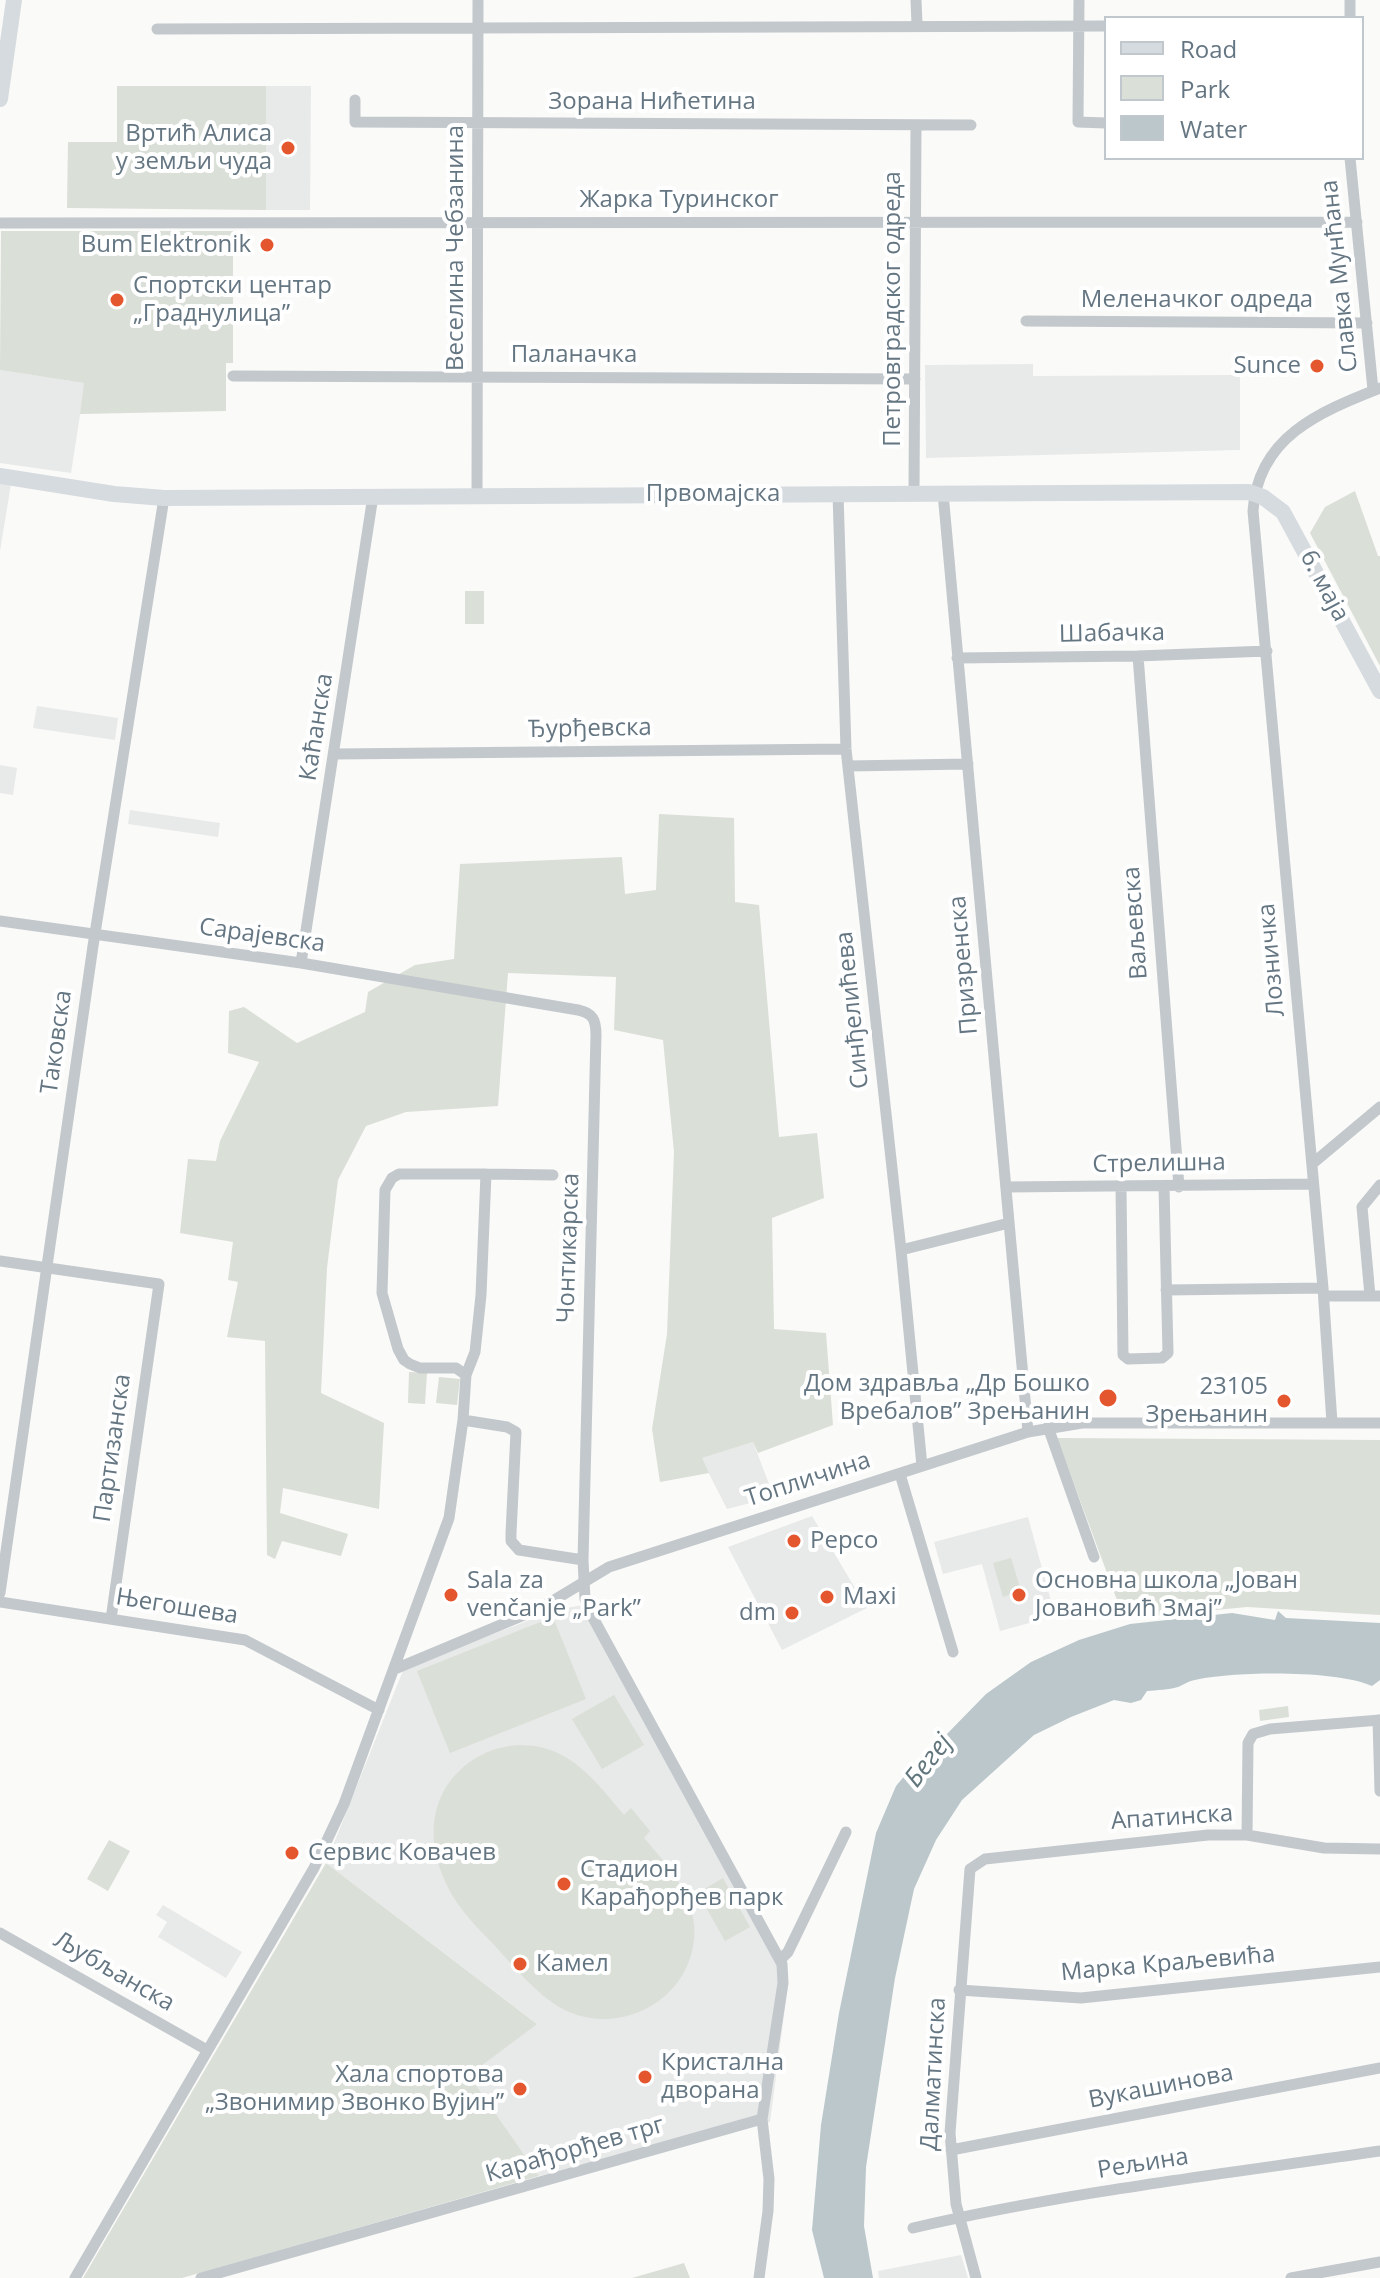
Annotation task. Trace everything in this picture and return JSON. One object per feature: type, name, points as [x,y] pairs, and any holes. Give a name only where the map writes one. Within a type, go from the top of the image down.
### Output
[{"type":"street","points":[[0,99],[14,0]]},
{"type":"street","name":"Веселина Чебзанина","points":[[477,496],[478,0]]},
{"type":"street","points":[[916,0],[917,24]]},
{"type":"street","points":[[1079,0],[1078,122],[1104,123]]},
{"type":"street","points":[[157,29],[917,24],[1104,26]]},
{"type":"street","name":"Зорана Нићетина","points":[[355,100],[355,122],[971,125]]},
{"type":"street","name":"Петровградског одреда","points":[[914,493],[916,125]]},
{"type":"street","name":"Славка Мунћана","points":[[1350,160],[1377,389]]},
{"type":"street","name":"Жарка Туринског","points":[[0,223],[1357,222]]},
{"type":"street","name":"Меленачког одреда","points":[[1026,321],[1367,323]]},
{"type":"street","name":"Паланачка","points":[[233,376],[915,379]]},
{"type":"street","points":[[1254,494],[1263,470],[1285,439],[1314,417],[1377,389]]},
{"type":"street","name":"Првомајска","points":[[0,476],[164,498],[1244,491],[1254,494]]},
{"type":"street","name":"Призренска","points":[[943,493],[1028,1432]]},
{"type":"street","name":"Синђелићева","points":[[838,494],[846,749],[922,1466]]},
{"type":"street","name":"Лозничка","points":[[1254,494],[1253,511],[1312,1164],[1332,1423]]},
{"type":"street","name":"6. маја","points":[[1254,494],[1272,502],[1283,512],[1380,691]]},
{"type":"street","name":"Каћанска","points":[[301,963],[373,496]]},
{"type":"street","name":"Таковска","points":[[0,1593],[95,934],[164,498]]},
{"type":"street","name":"Шабачка","points":[[957,658],[1267,651]]},
{"type":"street","name":"Ваљевска","points":[[1138,656],[1179,1187]]},
{"type":"street","name":"Ђурђевска","points":[[335,754],[846,749]]},
{"type":"street","points":[[848,766],[968,764]]},
{"type":"street","name":"Сарајевска","points":[[0,921],[301,963],[516,999]]},
{"type":"street","name":"Чонтикарска","points":[[516,999],[585,1011],[594,1018],[596,1025],[583,1560]]},
{"type":"street","points":[[1312,1164],[1380,1107]]},
{"type":"street","points":[[466,1375],[456,1368],[420,1368],[410,1364],[398,1349],[382,1293],[385,1190],[392,1178],[407,1172],[553,1175]]},
{"type":"street","points":[[75,2278],[314,1868],[344,1804],[395,1669],[449,1518],[466,1375],[475,1352],[481,1295],[486,1174]]},
{"type":"street","name":"Стрелишна","points":[[1006,1187],[1313,1184]]},
{"type":"street","points":[[1166,1290],[1323,1292],[1375,1296],[1362,1207],[1380,1185]]},
{"type":"street","points":[[1121,1187],[1123,1355],[1128,1359],[1162,1358],[1168,1353],[1164,1187]]},
{"type":"street","points":[[901,1250],[1009,1223]]},
{"type":"street","points":[[0,1261],[46,1267]]},
{"type":"street","name":"Партизанска","points":[[46,1267],[159,1284],[111,1619]]},
{"type":"street","points":[[463,1420],[507,1427],[516,1432],[511,1533],[514,1546],[519,1550],[583,1560],[585,1599],[591,1614],[781,1959],[783,1983],[762,2119],[769,2179],[759,2278]]},
{"type":"street","name":"Топличина","points":[[584,1580],[609,1567],[1048,1427],[1082,1423],[1380,1423]]},
{"type":"street","points":[[1048,1427],[1094,1557]]},
{"type":"street","points":[[900,1474],[953,1652]]},
{"type":"street","points":[[395,1669],[541,1608],[584,1580]]},
{"type":"street","name":"Његошева","points":[[0,1602],[245,1640],[379,1710]]},
{"type":"street","points":[[1247,1835],[1249,1740],[1253,1734],[1263,1730],[1379,1720],[1380,1791]]},
{"type":"street","points":[[781,1959],[788,1952],[846,1832]]},
{"type":"street","name":"Апатинска","points":[[970,1869],[985,1859],[1190,1836],[1247,1835],[1324,1848],[1380,1849]]},
{"type":"street","name":"Далматинска","points":[[970,1869],[951,2100],[951,2150],[956,2204],[976,2278]]},
{"type":"street","name":"Љубљанска","points":[[0,1933],[207,2050]]},
{"type":"street","name":"Марка Краљевића","points":[[959,1990],[1081,1998],[1380,1967]]},
{"type":"street","name":"Вукашинова","points":[[951,2150],[1380,2068]]},
{"type":"street","name":"Карађорђев трг","points":[[201,2278],[762,2119]]},
{"type":"street","name":"Рељина","points":[[913,2228],[960,2217],[1173,2181],[1380,2151]]},
{"type":"street","points":[[1291,2278],[1380,2262]]},
{"type":"shaded area","name":"Вртић Алиса у земљи чуда","points":[[266,86],[311,86],[310,210],[266,210]]},
{"type":"shaded area","points":[[1033,364],[1033,376],[1240,375],[1240,450],[926,458],[925,365]]},
{"type":"shaded area","points":[[0,370],[85,383],[71,473],[0,463]]},
{"type":"shaded area","points":[[0,482],[11,484],[0,551]]},
{"type":"shaded area","points":[[37,706],[118,718],[115,740],[33,728]]},
{"type":"shaded area","points":[[0,765],[17,768],[13,795],[0,793]]},
{"type":"shaded area","points":[[130,810],[220,823],[218,837],[128,824]]},
{"type":"shaded area","points":[[753,1442],[774,1497],[727,1509],[701,1458]]},
{"type":"shaded area","points":[[812,1516],[867,1608],[782,1650],[728,1547]]},
{"type":"shaded area","name":"Основна школа „Јован Јовановић Змај”","points":[[1028,1517],[1055,1616],[1000,1631],[982,1564],[943,1574],[934,1542]]},
{"type":"shaded area","points":[[583,1605],[788,1985],[770,2122],[539,2176],[469,2075],[536,2023],[326,1863],[404,1668],[556,1610]]},
{"type":"shaded area","points":[[163,1905],[242,1952],[226,1978],[158,1937],[167,1922],[156,1915]]},
{"type":"shaded area","points":[[961,2255],[968,2278],[879,2278],[878,2271]]},
{"type":"green space","points":[[117,86],[266,86],[266,210],[67,208],[68,142],[117,142]]},
{"type":"green space","name":"Спортски центар „Граднулица”","points":[[1,231],[233,231],[233,363],[226,363],[226,411],[80,414],[84,383],[0,370]]},
{"type":"green space","points":[[1355,491],[1380,556],[1380,666],[1310,533],[1325,507]]},
{"type":"green space","points":[[465,591],[484,591],[484,624],[465,624]]},
{"type":"green space","points":[[659,814],[734,818],[735,902],[759,905],[779,1137],[817,1133],[824,1198],[772,1218],[774,1329],[826,1333],[833,1425],[758,1453],[753,1442],[702,1458],[709,1473],[660,1482],[652,1429],[667,1334],[674,1152],[663,1040],[614,1030],[616,977],[508,973],[498,1106],[406,1112],[366,1126],[338,1180],[327,1268],[321,1393],[384,1423],[379,1509],[283,1488],[280,1513],[348,1534],[341,1556],[282,1541],[275,1559],[267,1555],[265,1341],[227,1337],[238,1282],[228,1280],[233,1242],[180,1233],[188,1159],[216,1161],[220,1141],[259,1062],[228,1053],[229,1011],[244,1007],[297,1043],[365,1012],[368,992],[415,965],[454,959],[460,864],[622,857],[625,894],[656,890]]},
{"type":"green space","points":[[409,1372],[427,1373],[425,1404],[408,1403]]},
{"type":"green space","points":[[439,1377],[460,1379],[457,1405],[436,1403]]},
{"type":"green space","points":[[1057,1438],[1380,1440],[1380,1615],[1247,1607],[1124,1619]]},
{"type":"green space","points":[[1011,1558],[1021,1591],[1003,1597],[993,1563]]},
{"type":"green space","points":[[553,1617],[586,1699],[450,1753],[417,1671]]},
{"type":"green space","points":[[614,1695],[644,1745],[602,1769],[572,1719]]},
{"type":"green space","points":[[1288,1706],[1289,1717],[1260,1721],[1259,1710]]},
{"type":"green space","name":"Стадион Карађорђев парк","points":[[520,1745],[553,1751],[567,1758],[591,1777],[624,1815],[631,1808],[650,1831],[644,1838],[686,1896],[694,1929],[687,1966],[664,1997],[632,2015],[595,2018],[559,2007],[519,1972],[469,1918],[443,1876],[437,1859],[434,1823],[445,1790],[456,1774],[477,1757],[502,1747]]},
{"type":"green space","points":[[109,1840],[130,1851],[108,1891],[87,1879]]},
{"type":"green space","points":[[326,1863],[537,2024],[469,2075],[539,2176],[182,2278],[83,2278]]},
{"type":"green space","points":[[723,1878],[750,1927],[725,1941],[698,1893]]},
{"type":"green space","points":[[684,2263],[690,2278],[632,2278]]},
{"type":"water","name":"Бегеј","points":[[1278,1611],[1286,1618],[1380,1623],[1380,1680],[1372,1686],[1311,1675],[1234,1675],[1147,1691],[1141,1700],[1131,1703],[1114,1700],[1034,1735],[962,1800],[936,1840],[914,1889],[895,1978],[866,2167],[864,2226],[873,2278],[824,2278],[812,2230],[821,2125],[839,2013],[876,1833],[896,1786],[928,1748],[946,1735],[986,1694],[1031,1662],[1079,1640],[1130,1624],[1232,1613],[1275,1620]]},
{"type":"place","name":"Вртић Алиса у земљи чуда","points":[[288,148]]},
{"type":"place","name":"Bum Elektronik","points":[[267,245]]},
{"type":"place","name":"Спортски центар „Граднулица”","points":[[117,300]]},
{"type":"place","name":"Sunce","points":[[1317,366]]},
{"type":"place","name":"Дом здравља „Др Бошко Вребалов” Зрењанин","points":[[1108,1398]]},
{"type":"place","name":"23105 Зрењанин","points":[[1284,1401]]},
{"type":"place","name":"Pepco","points":[[794,1541]]},
{"type":"place","name":"Sala za venčanje „Park”","points":[[451,1595]]},
{"type":"place","name":"Основна школа „Јован Јовановић Змај”","points":[[1019,1595]]},
{"type":"place","name":"Maxi","points":[[827,1597]]},
{"type":"place","name":"dm","points":[[792,1613]]},
{"type":"place","name":"Сервис Ковачев","points":[[292,1853]]},
{"type":"place","name":"Стадион Карађорђев парк","points":[[564,1884]]},
{"type":"place","name":"Камел","points":[[520,1964]]},
{"type":"place","name":"Кристална дворана","points":[[645,2077]]},
{"type":"place","name":"Хала спортова „Звонимир Звонко Вујин”","points":[[520,2089]]}]
